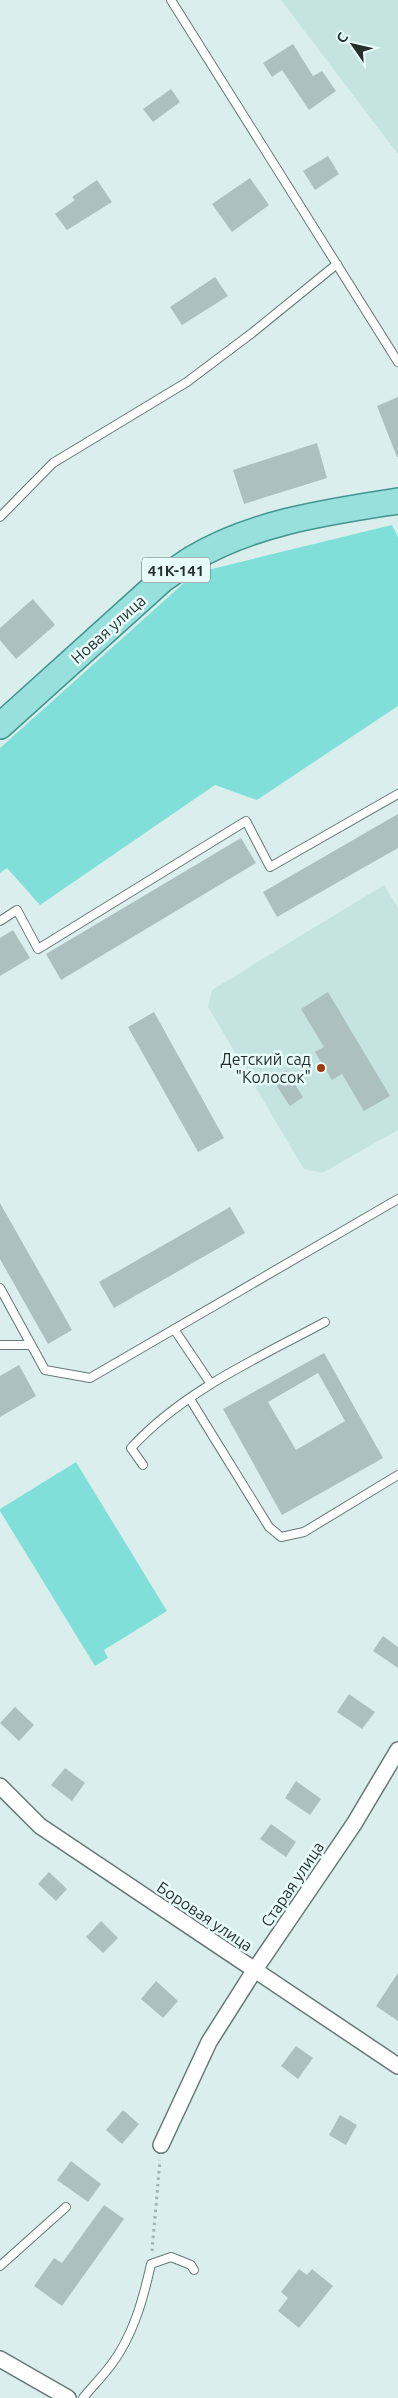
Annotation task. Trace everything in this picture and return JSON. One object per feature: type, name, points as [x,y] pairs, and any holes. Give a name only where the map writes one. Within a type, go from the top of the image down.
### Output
[{"type":"main road","name":"Новая улица","points":[[0,726],[163,579],[192,559],[232,540],[272,526],[314,515],[398,501]]},
{"type":"street","name":"Старая улица","points":[[161,2145],[209,2042],[254,1970],[354,1824],[398,1750]]},
{"type":"street","name":"Боровая улица","points":[[0,1786],[40,1826],[398,2066]]},
{"type":"street","points":[[0,2359],[68,2398]]},
{"type":"lane","points":[[171,0],[398,362]]},
{"type":"lane","points":[[0,518],[53,463],[187,382],[252,333],[336,264]]},
{"type":"lane","points":[[0,921],[18,910],[38,949],[246,821],[270,867],[398,794]]},
{"type":"lane","points":[[0,1288],[45,1370],[90,1378],[398,1199]]},
{"type":"lane","points":[[143,1465],[131,1448],[149,1428],[211,1384],[325,1322]]},
{"type":"lane","points":[[174,1329],[211,1384]]},
{"type":"lane","points":[[0,1345],[31,1345]]},
{"type":"lane","points":[[190,1399],[269,1526],[281,1537],[304,1532],[398,1475]]},
{"type":"lane","points":[[0,2266],[66,2207]]},
{"type":"lane","points":[[82,2398],[111,2365],[134,2324],[144,2295],[151,2264],[171,2257],[191,2265],[194,2270]]},
{"type":"path","points":[[151,2264],[161,2145]]},
{"type":"shaded area","points":[[281,0],[398,0],[398,154],[394,149]]},
{"type":"shaded area","points":[[392,525],[398,537],[398,706],[257,800],[215,785],[40,905],[7,868],[0,873],[0,748],[195,573]]},
{"type":"shaded area","name":"Детский сад \"Колосок\"","points":[[384,885],[398,908],[398,1130],[322,1173],[304,1169],[208,1007],[212,990]]},
{"type":"shaded area","points":[[76,1462],[167,1611],[104,1650],[108,1658],[95,1666],[0,1511],[0,1509]]},
{"type":"building","points":[[293,44],[313,76],[322,71],[336,91],[309,110],[282,70],[272,77],[263,63]]},
{"type":"building","points":[[171,89],[180,102],[153,122],[143,109]]},
{"type":"building","points":[[328,156],[339,174],[315,190],[303,171]]},
{"type":"building","points":[[250,178],[269,205],[232,232],[212,204]]},
{"type":"building","points":[[97,180],[112,202],[67,230],[55,214],[75,200],[72,197]]},
{"type":"building","points":[[215,277],[228,296],[182,325],[170,307]]},
{"type":"building","points":[[398,397],[398,457],[397,457],[377,406]]},
{"type":"building","points":[[317,443],[327,478],[244,504],[233,470]]},
{"type":"building","points":[[33,599],[55,625],[16,659],[0,640],[0,628]]},
{"type":"building","points":[[398,814],[398,848],[277,917],[263,892]]},
{"type":"building","points":[[241,838],[256,863],[61,980],[46,954]]},
{"type":"building","points":[[13,930],[30,958],[0,976],[0,938]]},
{"type":"building","points":[[328,992],[390,1096],[364,1111],[342,1074],[332,1080],[315,1052],[324,1047],[301,1009]]},
{"type":"building","points":[[154,1012],[224,1138],[198,1152],[128,1027]]},
{"type":"building","points":[[286,1070],[303,1097],[290,1106],[272,1079]]},
{"type":"building","points":[[0,1203],[72,1330],[48,1344],[0,1259]]},
{"type":"building","points":[[230,1207],[245,1233],[114,1308],[99,1282]]},
{"type":"building","points":[[324,1353],[383,1458],[282,1515],[223,1409]],"holes":[[[318,1373],[345,1421],[296,1450],[268,1402]]]},
{"type":"building","points":[[19,1365],[36,1396],[0,1417],[0,1376]]},
{"type":"building","points":[[383,1636],[398,1647],[398,1668],[373,1651]]},
{"type":"building","points":[[349,1694],[375,1712],[362,1729],[337,1712]]},
{"type":"building","points":[[15,1707],[34,1725],[19,1741],[0,1723]]},
{"type":"building","points":[[65,1768],[85,1783],[72,1801],[51,1785]]},
{"type":"building","points":[[296,1781],[321,1799],[310,1815],[285,1798]]},
{"type":"building","points":[[271,1824],[296,1842],[286,1857],[260,1839]]},
{"type":"building","points":[[49,1872],[67,1889],[56,1901],[38,1884]]},
{"type":"building","points":[[101,1921],[118,1938],[103,1953],[86,1937]]},
{"type":"building","points":[[398,1973],[398,2021],[376,2006]]},
{"type":"building","points":[[156,1981],[178,2001],[163,2018],[141,1999]]},
{"type":"building","points":[[296,2046],[313,2058],[298,2079],[281,2066]]},
{"type":"building","points":[[123,2110],[139,2124],[122,2144],[106,2130]]},
{"type":"building","points":[[340,2115],[357,2125],[346,2145],[329,2135]]},
{"type":"building","points":[[71,2161],[101,2184],[88,2202],[57,2180]]},
{"type":"building","points":[[104,2205],[124,2219],[62,2306],[34,2286],[54,2258],[62,2263]]},
{"type":"building","points":[[299,2269],[307,2275],[312,2269],[333,2286],[299,2328],[278,2311],[288,2298],[281,2292]]},
{"type":"place","name":"Детский сад \"Колосок\"","points":[[321,1068]]}]
